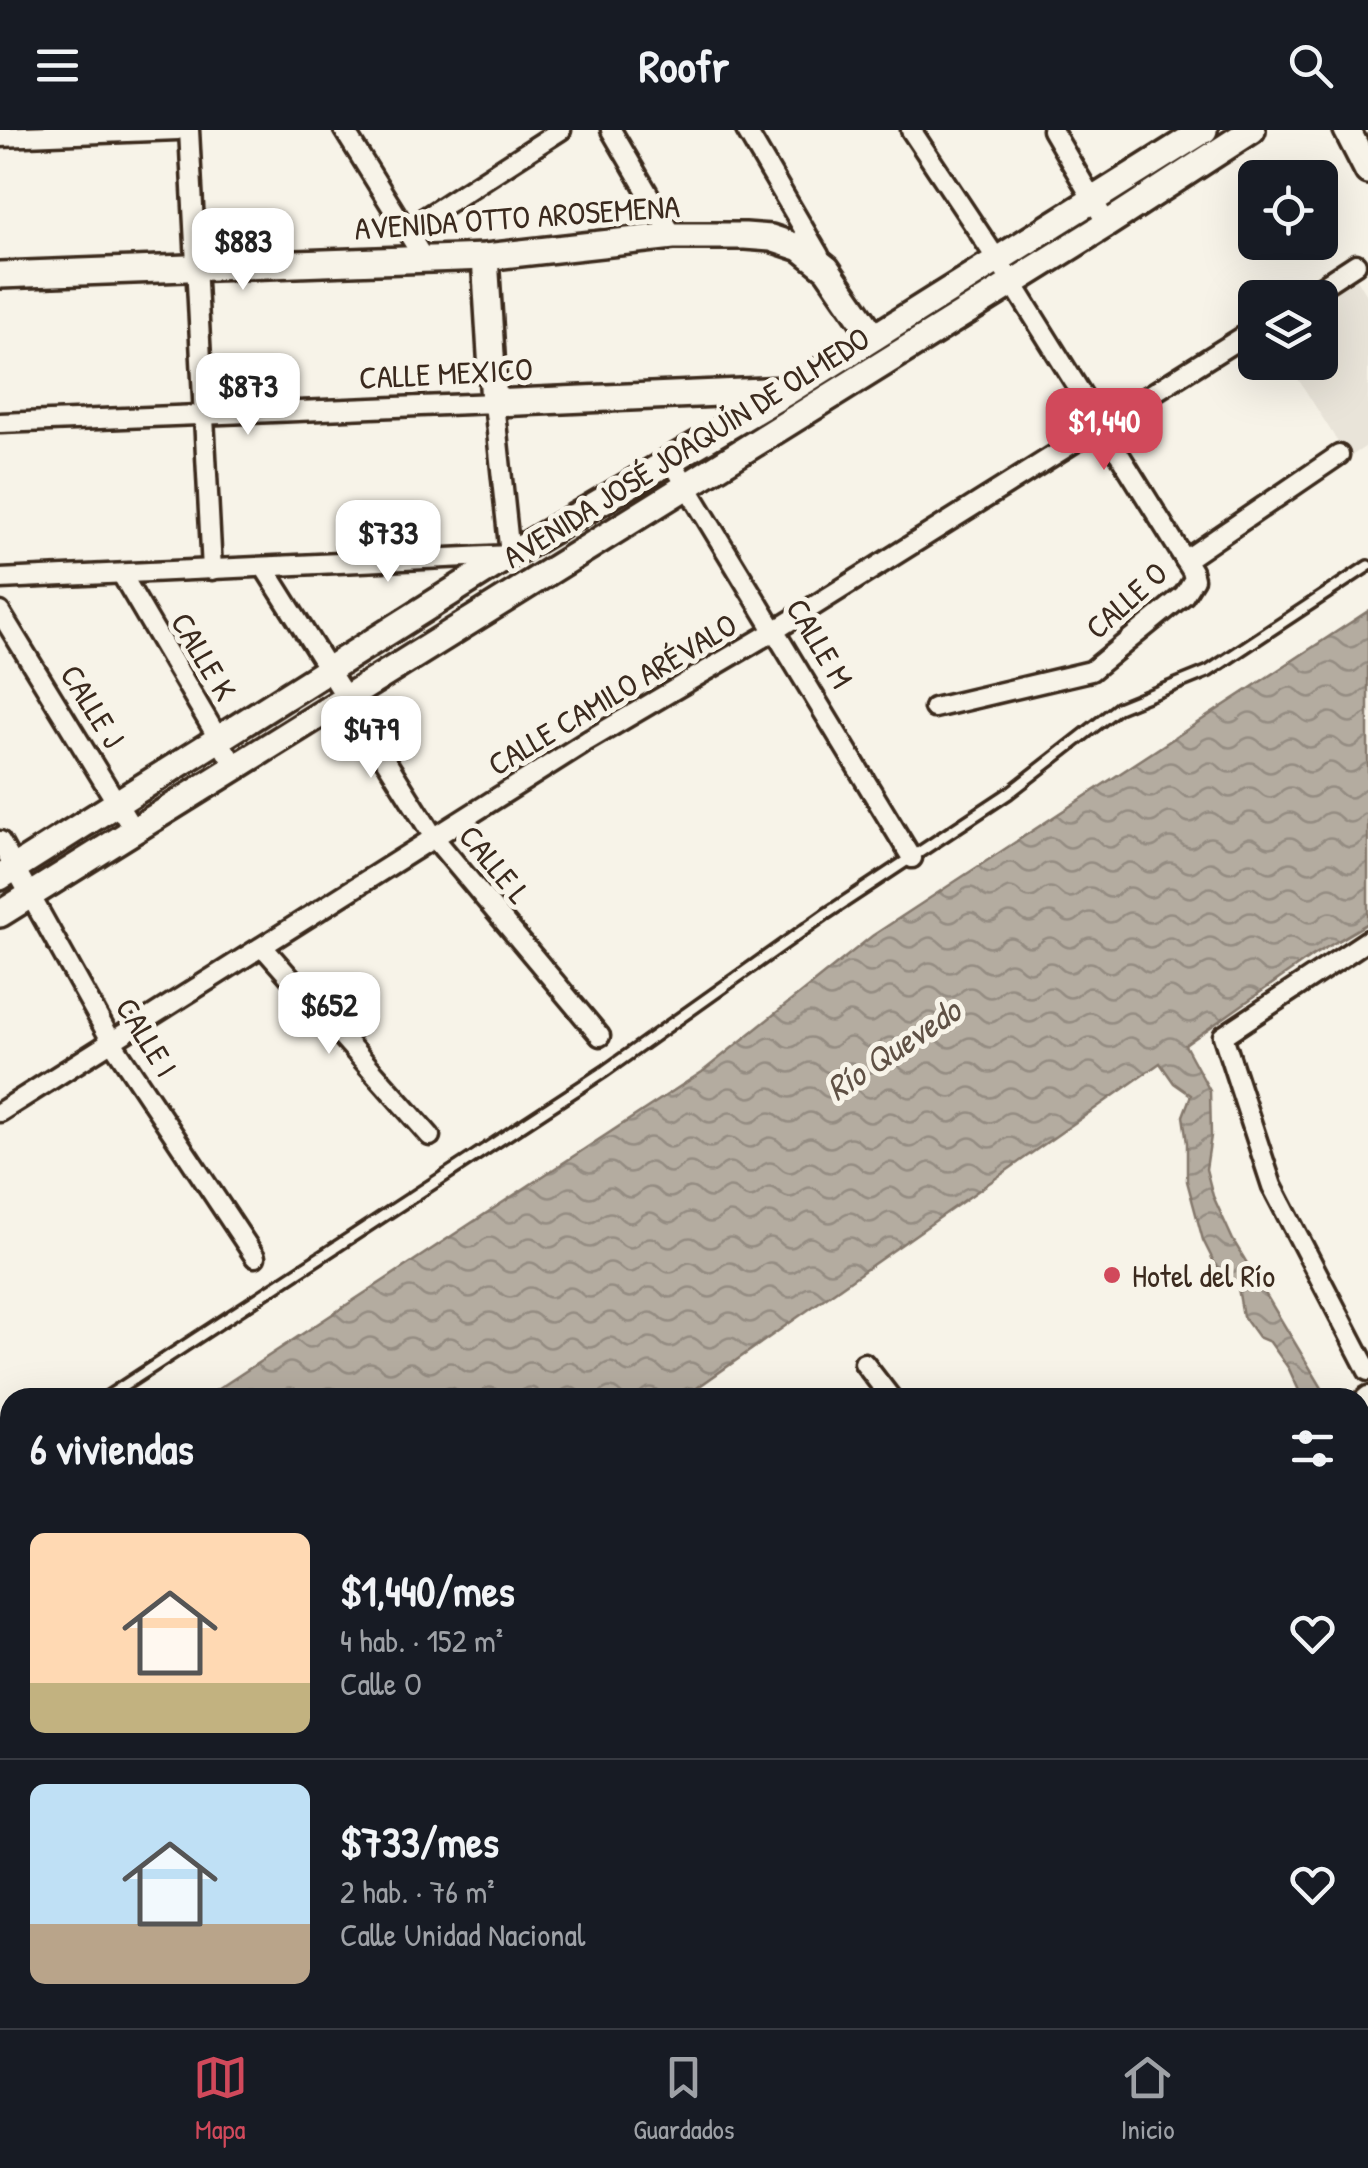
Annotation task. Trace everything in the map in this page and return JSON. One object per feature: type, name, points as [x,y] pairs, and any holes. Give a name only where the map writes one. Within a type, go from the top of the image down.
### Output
[{"type":"main road","name":"AVENIDA JOSÉ JOAQUÍN DE OLMEDO","points":[[0,914],[834,392],[1005,271],[1094,199],[1201,138],[1252,130]]},
{"type":"main road","points":[[1347,130],[1368,170]]},
{"type":"main road","name":"AVENIDA JOSÉ JOAQUÍN DE OLMEDO","points":[[8,872],[510,555],[672,462],[874,337],[1107,224],[1201,138]]},
{"type":"main road","name":"AVENIDA OTTO AROSEMENA","points":[[0,274],[485,257],[673,236],[771,238],[801,248],[827,270],[874,337]]},
{"type":"main road","points":[[485,257],[494,403]]},
{"type":"main road","name":"CALLE MEXICO","points":[[494,403],[790,390],[834,392]]},
{"type":"street","points":[[0,137],[178,130]]},
{"type":"street","points":[[189,130],[212,570]]},
{"type":"street","points":[[344,130],[424,260]]},
{"type":"street","points":[[406,230],[561,130]]},
{"type":"street","points":[[611,130],[673,236]]},
{"type":"street","points":[[746,130],[827,270]]},
{"type":"street","name":"CALLE O","points":[[911,130],[1103,426],[1194,580],[1184,595],[1091,671],[934,708]]},
{"type":"street","points":[[1052,130],[1107,224]]},
{"type":"street","points":[[1332,280],[1356,264]]},
{"type":"street","name":"CALLE CAMILO ARÉVALO","points":[[0,1112],[588,741],[774,631],[1238,340]]},
{"type":"street","points":[[0,579],[510,555],[494,403]]},
{"type":"street","name":"CALLE MEXICO","points":[[0,423],[494,403]]},
{"type":"street","points":[[1185,560],[1339,455]]},
{"type":"street","name":"CALLE M","points":[[672,462],[912,858]]},
{"type":"street","name":"CALLE L","points":[[264,567],[435,839],[600,1036]]},
{"type":"street","name":"CALLE K","points":[[122,576],[235,767]]},
{"type":"street","name":"CALLE J","points":[[0,612],[134,831]]},
{"type":"street","name":"CALLE I","points":[[0,841],[8,872],[32,894],[112,1042],[255,1257]]},
{"type":"street","points":[[1368,940],[1223,1036],[1272,1186],[1368,1371]]},
{"type":"street","points":[[264,948],[430,1136]]},
{"type":"street","points":[[864,1363],[883,1388]]},
{"type":"lane","points":[[121,1388],[605,1071],[1009,793],[1118,708],[1210,671],[1368,566]]},
{"type":"shaded area","points":[[1356,277],[1368,297],[1368,445],[1348,458],[1299,380],[1338,380],[1338,289]]},
{"type":"water","name":"Río Quevedo","points":[[1368,611],[1368,923],[1312,956],[1185,1045],[1210,1091],[1211,1136],[1206,1169],[1213,1196],[1233,1240],[1322,1388],[1298,1388],[1270,1342],[1258,1337],[1243,1316],[1238,1288],[1215,1264],[1203,1240],[1187,1181],[1183,1116],[1191,1095],[1174,1083],[1160,1063],[697,1388],[220,1388],[702,1072],[872,936]]},
{"type":"place","name":"Hotel del Río","points":[[1112,1275]]}]
